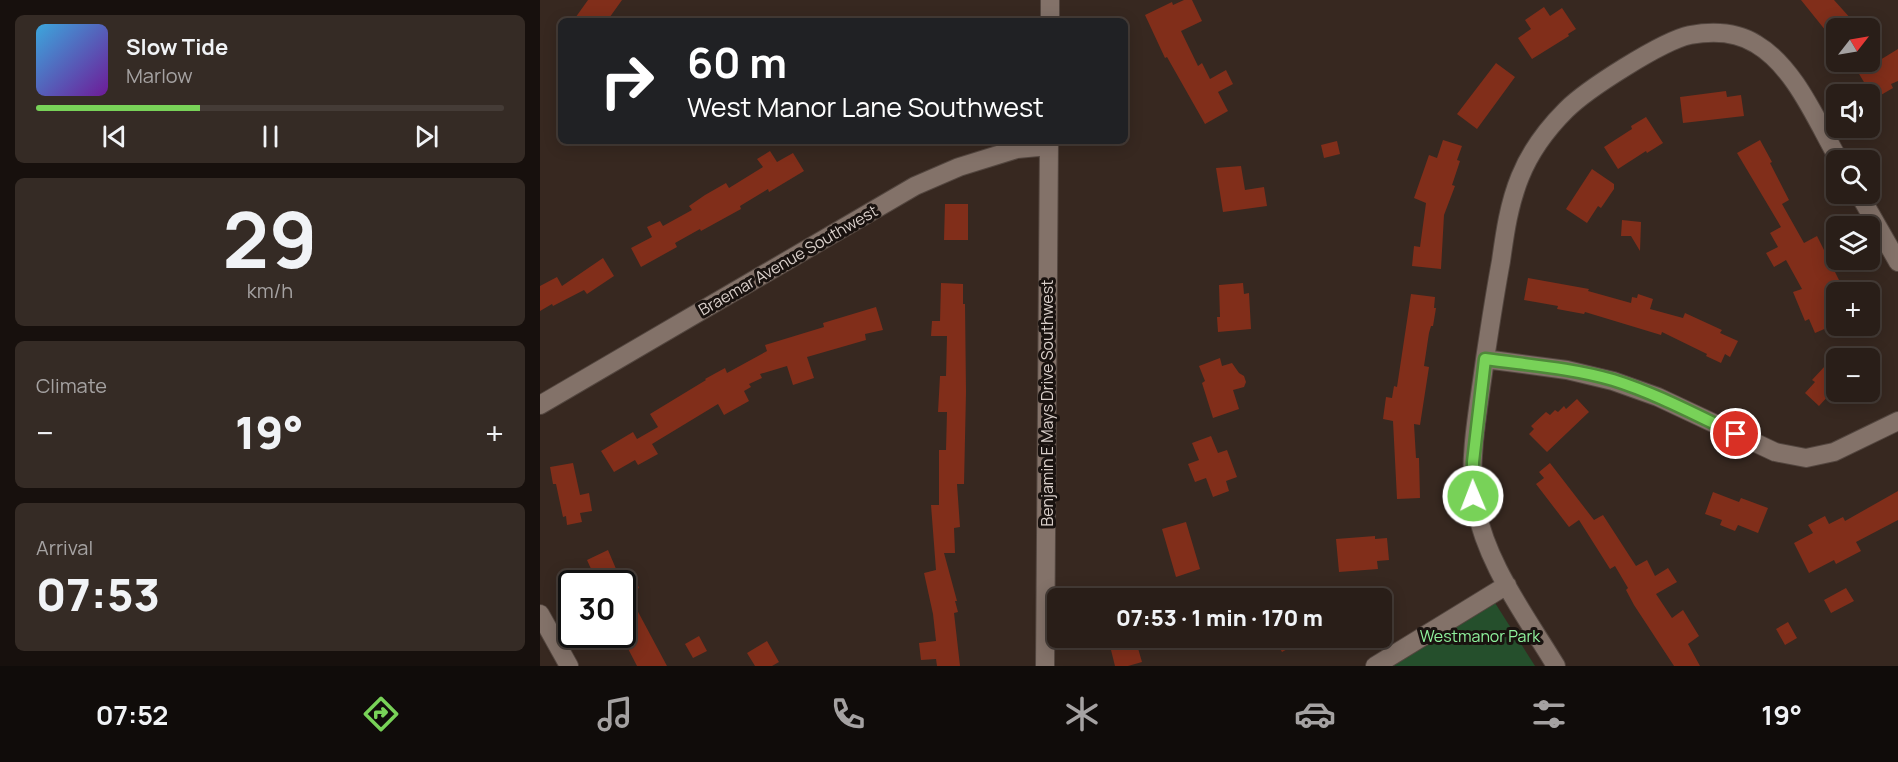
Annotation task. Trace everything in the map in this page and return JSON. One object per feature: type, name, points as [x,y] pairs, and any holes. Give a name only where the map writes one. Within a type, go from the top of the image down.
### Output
[{"type":"street","points":[[1050,0],[1050,18]]},
{"type":"street","points":[[1556,666],[1507,585],[1484,540],[1473,496],[1473,462],[1485,359],[1509,211],[1521,176],[1540,140],[1567,109],[1601,82],[1671,42],[1688,35],[1709,33],[1732,35],[1754,42],[1774,56],[1788,70],[1833,150]]},
{"type":"street","name":"Braemar Avenue Southwest","points":[[540,405],[915,186],[959,167],[1017,149],[1049,144]]},
{"type":"street","name":"Benjamin E Mays Drive Southwest","points":[[1045,666],[1049,144]]},
{"type":"street","points":[[1864,204],[1898,262]]},
{"type":"street","points":[[1485,359],[1567,370],[1613,381],[1658,397],[1774,452],[1806,458],[1834,452],[1898,421]]},
{"type":"street","points":[[1375,666],[1507,585]]},
{"type":"street","points":[[540,614],[569,666]]},
{"type":"green space","name":"Westmanor Park","points":[[1490,595],[1535,666],[1378,666]]},
{"type":"building","points":[[588,0],[622,0],[609,18],[575,18]]},
{"type":"building","points":[[1184,0],[1192,0],[1202,21],[1181,31],[1198,66],[1202,63],[1210,79],[1226,70],[1233,84],[1218,92],[1228,111],[1205,124],[1167,57],[1165,58],[1145,15],[1172,2],[1173,5]]},
{"type":"building","points":[[1801,0],[1834,0],[1850,18],[1826,18],[1826,31]]},
{"type":"building","points":[[1544,7],[1550,16],[1562,8],[1576,29],[1568,34],[1569,36],[1532,59],[1518,38],[1531,29],[1525,20]]},
{"type":"building","points":[[1898,49],[1898,81],[1891,84],[1893,88],[1880,96],[1880,84],[1865,84],[1858,72],[1880,72],[1880,60]]},
{"type":"building","points":[[1496,63],[1515,77],[1477,129],[1457,114]]},
{"type":"building","points":[[1726,91],[1727,97],[1741,95],[1744,116],[1683,123],[1680,97]]},
{"type":"building","points":[[1646,117],[1663,143],[1618,169],[1604,147]]},
{"type":"building","points":[[1443,140],[1462,146],[1452,185],[1455,186],[1444,215],[1441,269],[1412,266],[1414,246],[1420,247],[1426,203],[1414,198],[1429,155],[1437,158]]},
{"type":"building","points":[[1760,140],[1789,200],[1782,204],[1804,243],[1817,236],[1826,254],[1826,270],[1834,270],[1840,282],[1826,282],[1826,328],[1815,333],[1809,319],[1805,321],[1793,292],[1802,289],[1786,260],[1774,267],[1766,253],[1778,247],[1770,233],[1781,227],[1737,153]]},
{"type":"building","points":[[1337,141],[1340,154],[1324,158],[1321,145]]},
{"type":"building","points":[[770,151],[777,162],[793,153],[804,171],[769,192],[768,189],[740,206],[741,209],[675,243],[677,247],[641,267],[631,248],[652,237],[647,227],[660,221],[663,226],[692,210],[689,206],[705,195],[726,183],[729,188],[763,167],[757,159]]},
{"type":"building","points":[[1241,166],[1245,190],[1264,187],[1267,206],[1223,212],[1216,168]]},
{"type":"building","points":[[1592,169],[1614,184],[1614,189],[1601,208],[1598,206],[1587,223],[1566,209]]},
{"type":"building","points":[[945,204],[968,204],[968,240],[944,240]]},
{"type":"building","points":[[1622,220],[1641,222],[1640,251],[1631,236],[1621,236]]},
{"type":"building","points":[[603,258],[614,276],[587,294],[584,290],[540,311],[540,286],[557,277],[562,286]]},
{"type":"building","points":[[1528,278],[1589,289],[1588,291],[1631,303],[1632,297],[1637,298],[1638,294],[1653,299],[1650,309],[1683,318],[1685,313],[1722,330],[1720,333],[1738,341],[1730,357],[1725,354],[1721,363],[1662,332],[1661,335],[1585,312],[1584,314],[1557,309],[1558,306],[1524,300]]},
{"type":"building","points":[[941,283],[963,284],[963,304],[965,304],[964,484],[957,484],[960,527],[954,528],[955,553],[944,553],[957,601],[955,601],[958,612],[954,613],[960,666],[937,666],[936,659],[921,660],[919,643],[936,641],[924,573],[936,570],[931,505],[939,505],[939,450],[946,450],[947,412],[938,412],[940,376],[946,376],[947,336],[931,336],[932,321],[940,321]]},
{"type":"building","points":[[1243,283],[1244,294],[1249,293],[1251,329],[1218,332],[1219,285]]},
{"type":"building","points":[[1411,294],[1435,297],[1434,308],[1436,308],[1424,366],[1429,367],[1420,425],[1414,424],[1416,458],[1419,458],[1420,498],[1397,499],[1393,421],[1383,419],[1386,397],[1392,398],[1394,386],[1397,387]]},
{"type":"building","points":[[876,307],[883,330],[865,334],[866,340],[807,357],[814,378],[793,385],[787,366],[760,374],[762,378],[749,384],[751,387],[744,391],[749,401],[724,415],[718,404],[652,444],[658,454],[638,465],[635,460],[614,472],[601,451],[633,432],[637,439],[658,427],[650,414],[725,368],[727,373],[767,351],[765,345],[824,327],[823,323]]},
{"type":"building","points":[[1220,358],[1222,366],[1232,363],[1244,376],[1246,382],[1244,387],[1233,390],[1239,409],[1213,418],[1202,383],[1205,381],[1199,366]]},
{"type":"building","points":[[1826,367],[1826,398],[1819,406],[1805,393],[1815,382],[1812,380]]},
{"type":"building","points":[[1577,399],[1589,412],[1547,452],[1529,434],[1534,429],[1531,426],[1546,412],[1550,415],[1555,410],[1558,412],[1564,406],[1566,409]]},
{"type":"building","points":[[1211,436],[1218,453],[1227,450],[1237,477],[1226,481],[1229,491],[1213,497],[1206,478],[1195,482],[1188,464],[1199,460],[1192,443]]},
{"type":"building","points":[[573,463],[580,495],[589,493],[592,511],[580,513],[582,522],[567,525],[556,484],[553,484],[550,467]]},
{"type":"building","points":[[1550,463],[1594,520],[1603,515],[1636,566],[1647,560],[1655,576],[1668,568],[1677,582],[1656,594],[1672,618],[1683,610],[1699,636],[1688,644],[1700,666],[1674,666],[1634,605],[1626,590],[1628,588],[1615,566],[1610,569],[1579,520],[1569,527],[1536,484],[1544,478],[1539,472]]},
{"type":"building","points":[[1898,491],[1898,520],[1856,542],[1861,551],[1836,564],[1834,560],[1809,573],[1794,543],[1813,533],[1808,525],[1825,516],[1829,524],[1843,517],[1845,521]]},
{"type":"building","points":[[1713,492],[1739,502],[1741,498],[1768,508],[1758,533],[1738,525],[1735,531],[1720,525],[1722,520],[1705,514]]},
{"type":"building","points":[[1186,522],[1200,569],[1176,577],[1162,529]]},
{"type":"building","points":[[1375,536],[1375,539],[1387,538],[1389,560],[1377,561],[1378,569],[1339,572],[1336,539]]},
{"type":"building","points":[[608,550],[616,570],[592,570],[587,560]]},
{"type":"building","points":[[1846,588],[1854,601],[1831,613],[1824,600]]},
{"type":"building","points":[[636,608],[667,666],[637,666],[628,648],[636,648]]},
{"type":"building","points":[[1788,622],[1797,638],[1785,645],[1776,629]]},
{"type":"building","points":[[699,636],[707,651],[693,658],[685,644]]},
{"type":"building","points":[[767,641],[779,662],[772,666],[755,666],[747,653]]},
{"type":"building","points":[[1110,648],[1138,648],[1142,662],[1128,666],[1115,666]]},
{"type":"route","points":[[1473,496],[1473,462],[1485,359],[1567,370],[1613,381],[1658,397],[1736,434]]}]
